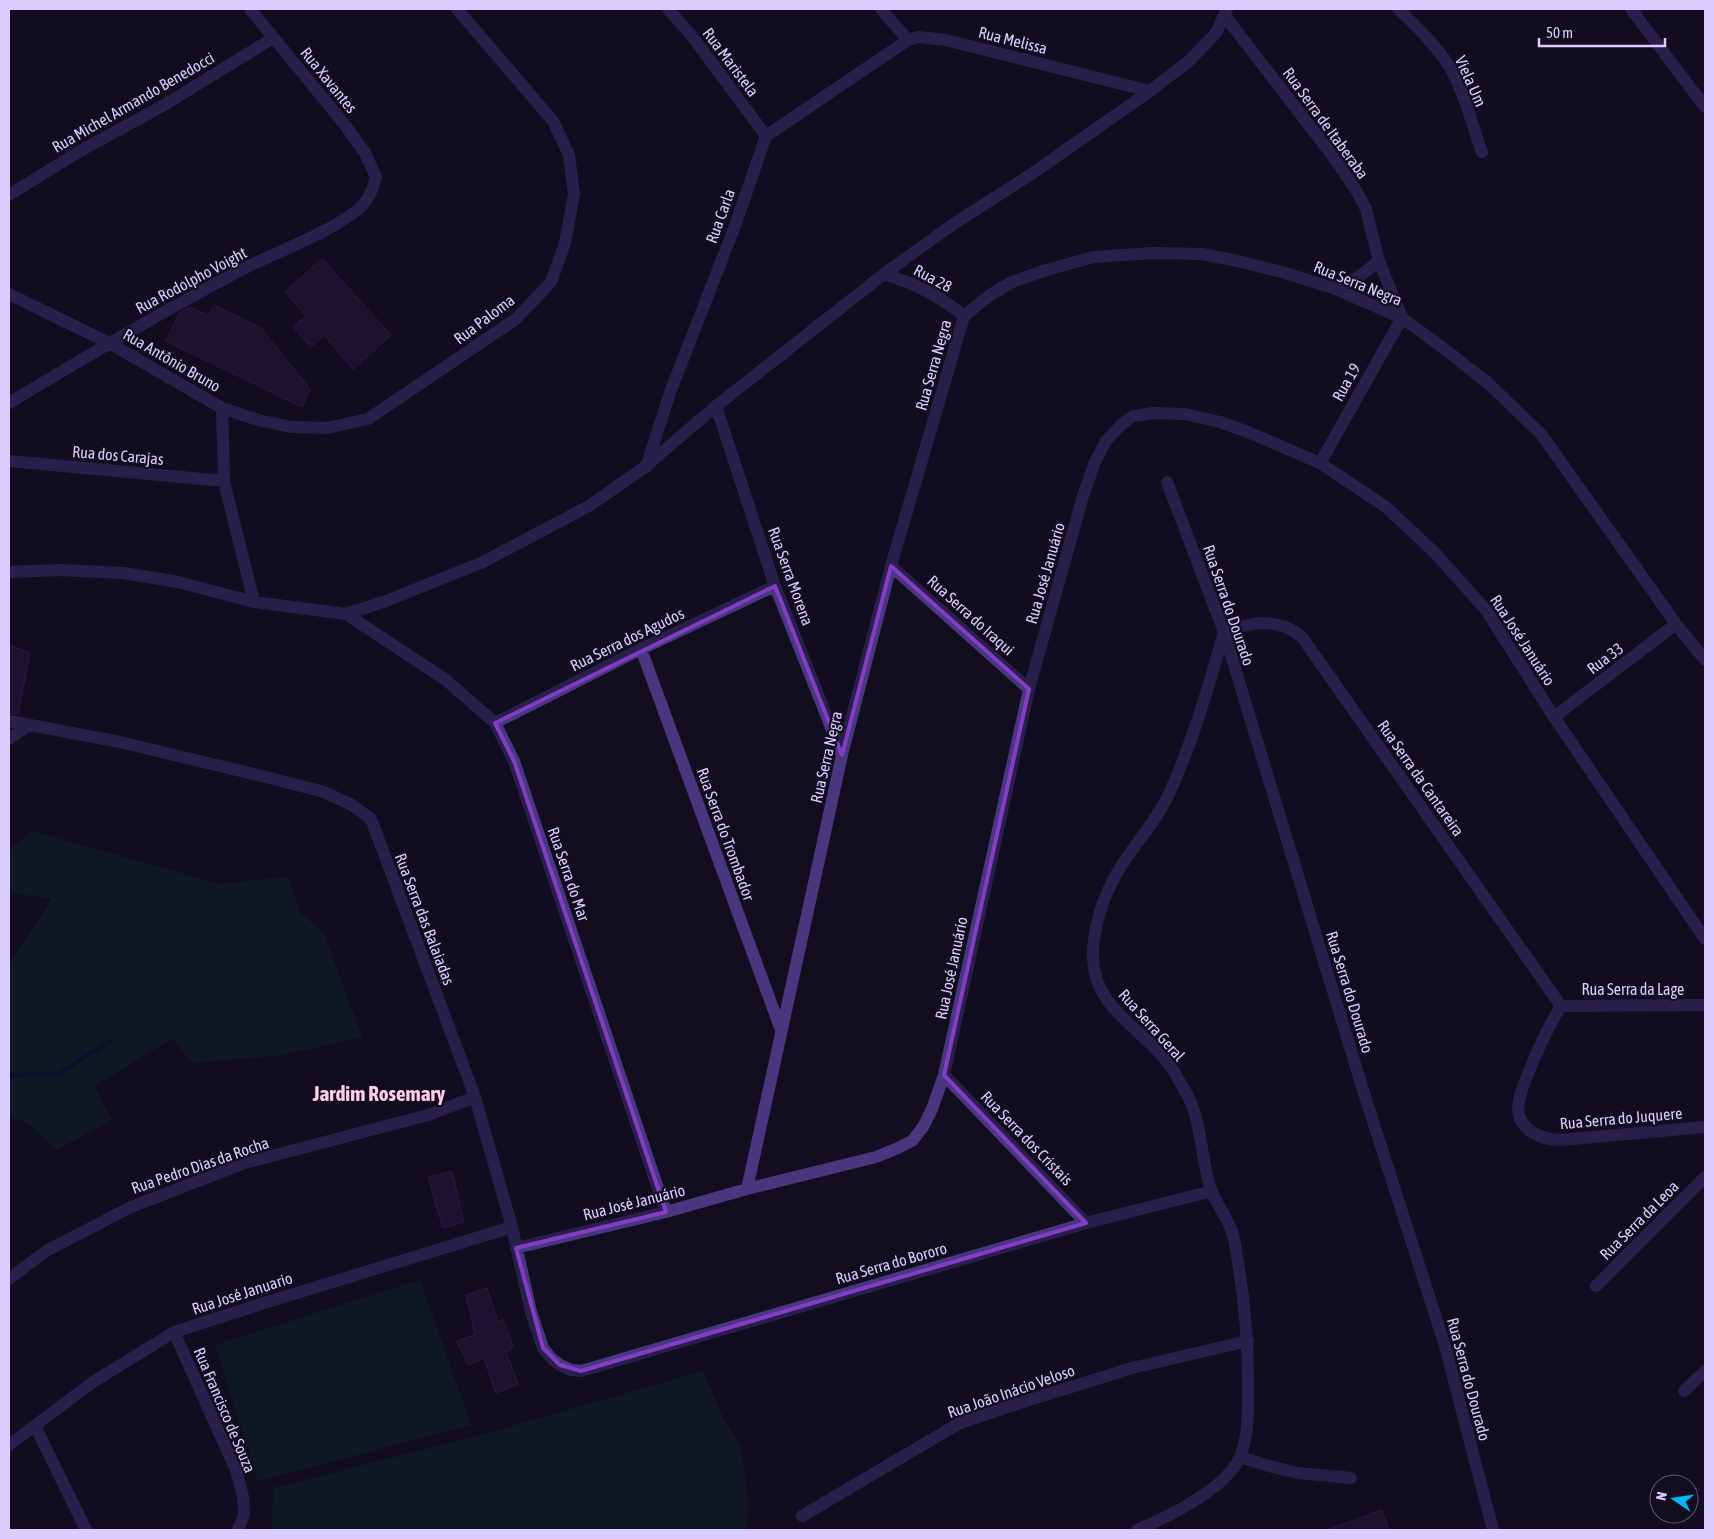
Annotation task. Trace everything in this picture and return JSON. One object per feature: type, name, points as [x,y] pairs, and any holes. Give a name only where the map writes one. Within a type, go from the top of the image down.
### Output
[{"type":"street","name":"Rua Xavantes","points":[[250,9],[345,125],[365,153],[376,177]]},
{"type":"street","name":"Rua Paloma","points":[[222,408],[258,420],[291,427],[327,428],[368,419],[516,320],[551,282],[565,243],[574,194],[569,155],[554,121],[457,9]]},
{"type":"street","name":"Rua Maristela","points":[[668,9],[692,36],[766,136]]},
{"type":"street","points":[[766,136],[908,40],[881,9]]},
{"type":"street","name":"Viela Um","points":[[1398,9],[1425,36],[1452,71],[1482,152]]},
{"type":"street","points":[[1631,9],[1705,107]]},
{"type":"street","points":[[9,572],[60,570],[123,573],[178,582],[254,602],[346,614],[386,602],[483,562],[589,506],[646,467],[716,406],[884,274],[952,225],[1033,173],[1150,91],[1189,61],[1216,33],[1226,12]]},
{"type":"street","name":"Rua Serra de Itaberaba","points":[[1226,12],[1332,154],[1357,192],[1366,210],[1379,261],[1402,318]]},
{"type":"street","name":"Rua Melissa","points":[[908,40],[918,37],[946,40],[1150,91]]},
{"type":"street","name":"Rua Michel Armando Benedocci","points":[[9,195],[80,152],[166,104],[273,38]]},
{"type":"street","name":"Rua Carla","points":[[646,467],[671,390],[735,226],[766,136]]},
{"type":"street","name":"Rua Rodolpho Voight","points":[[9,403],[109,343],[248,267],[314,237],[356,211],[371,195],[376,177]]},
{"type":"street","name":"Rua Serra Negra","points":[[746,1189],[842,755],[891,566],[964,316],[1012,282],[1043,271],[1094,258],[1152,252],[1202,254],[1282,272],[1333,288],[1402,318],[1442,346],[1489,384],[1541,434],[1676,624]]},
{"type":"street","points":[[1333,288],[1357,278],[1379,261]]},
{"type":"street","name":"Rua 28","points":[[884,274],[905,280],[924,289],[944,300],[964,316]]},
{"type":"street","name":"Rua Antônio Bruno","points":[[9,294],[109,343],[222,408],[224,481],[254,602]]},
{"type":"street","name":"Rua 19","points":[[1320,463],[1402,318]]},
{"type":"street","name":"Rua Serra Morena","points":[[716,406],[775,586],[842,755]]},
{"type":"street","name":"Rua José Januário","points":[[516,1248],[666,1212],[746,1189],[876,1157],[912,1140],[923,1127],[932,1110],[944,1075],[1029,689],[1083,496],[1095,462],[1106,441],[1122,424],[1133,416],[1154,413],[1185,414],[1220,422],[1248,432],[1320,463],[1386,507],[1436,554],[1486,610],[1554,717],[1701,922],[1705,939]]},
{"type":"street","name":"Rua dos Carajas","points":[[9,461],[224,481]]},
{"type":"street","name":"Rua Serra do Dourado","points":[[1167,482],[1224,632],[1362,1090],[1445,1346],[1493,1530]]},
{"type":"street","name":"Rua Serra do Iraqui","points":[[891,566],[1029,689]]},
{"type":"street","name":"Rua Serra dos Agudos","points":[[495,723],[641,649],[775,586]]},
{"type":"street","name":"Rua Serra do Mar","points":[[346,614],[446,680],[495,723],[514,761],[666,1212]]},
{"type":"street","name":"Rua Serra da Cantareira","points":[[1224,632],[1254,623],[1268,623],[1282,625],[1294,630],[1302,637],[1561,1006]]},
{"type":"street","points":[[1676,624],[1705,660]]},
{"type":"street","name":"Rua 33","points":[[1554,717],[1676,624]]},
{"type":"street","name":"Rua Serra Geral","points":[[1224,632],[1208,688],[1182,765],[1165,802],[1119,870],[1105,896],[1097,926],[1093,953],[1094,970],[1100,989],[1107,1002],[1153,1046],[1173,1071],[1192,1105],[1212,1191],[1233,1233],[1244,1291],[1248,1341],[1248,1415],[1240,1457]]},
{"type":"street","name":"Rua Serra do Trombador","points":[[641,649],[781,1030]]},
{"type":"street","name":"Rua Serra das Balaiadas","points":[[9,721],[129,744],[315,790],[352,805],[371,819],[475,1098],[512,1227],[531,1312],[543,1348],[560,1365],[571,1370],[581,1371]]},
{"type":"street","points":[[9,739],[29,725]]},
{"type":"street","name":"Rua Serra da Lage","points":[[1561,1006],[1705,1005]]},
{"type":"street","name":"Rua Serra do Juquere","points":[[1561,1006],[1542,1038],[1519,1098],[1518,1111],[1521,1120],[1528,1129],[1538,1136],[1549,1140],[1561,1140],[1705,1127]]},
{"type":"street","name":"Rua Serra dos Cristais","points":[[944,1075],[1086,1223]]},
{"type":"street","name":"Rua Pedro Dias da Rocha","points":[[9,1279],[46,1252],[131,1207],[244,1163],[428,1115],[475,1098]]},
{"type":"street","name":"Rua Serra da Leoa","points":[[1596,1286],[1705,1178]]},
{"type":"street","name":"Rua Serra do Bororo","points":[[581,1371],[1086,1223],[1212,1191]]},
{"type":"street","name":"Rua José Januario","points":[[9,1446],[93,1382],[174,1332],[512,1227]]},
{"type":"street","name":"Rua Francisco de Souza","points":[[174,1332],[236,1470],[243,1497],[244,1514],[238,1530]]},
{"type":"street","name":"Rua João Inácio Veloso","points":[[802,1516],[958,1424],[1132,1368],[1248,1341]]},
{"type":"street","points":[[1684,1392],[1705,1371]]},
{"type":"street","points":[[34,1426],[86,1530]]},
{"type":"street","points":[[1137,1530],[1161,1520],[1216,1486],[1232,1471],[1240,1457],[1298,1474],[1351,1478]]},
{"type":"street","name":"Rua Serra do Dourado","points":[[1488,1516],[1501,1530]]},
{"type":"highlighted area","points":[[891,566],[1029,689],[944,1075],[1086,1223],[581,1371],[560,1365],[543,1348],[516,1248],[666,1212],[514,761],[495,723],[775,586],[842,755]]},
{"type":"green space","points":[[32,831],[219,884],[288,877],[300,912],[324,934],[362,1037],[282,1055],[192,1063],[173,1038],[94,1086],[112,1120],[56,1150],[29,1124],[9,1116],[9,965],[52,899],[9,892],[9,850]]},
{"type":"green space","points":[[420,1280],[471,1425],[258,1481],[215,1345]]},
{"type":"green space","points":[[703,1371],[724,1420],[740,1444],[748,1497],[747,1530],[272,1530],[273,1488],[478,1436]]},
{"type":"building","points":[[322,259],[391,335],[353,369],[324,335],[311,347],[293,327],[306,316],[285,292]]},
{"type":"building","points":[[214,305],[261,328],[310,389],[302,407],[166,341],[180,312],[190,307],[209,316]]},
{"type":"building","points":[[9,645],[30,653],[18,714],[9,713]]},
{"type":"building","points":[[452,1171],[464,1222],[443,1228],[428,1177]]},
{"type":"building","points":[[487,1288],[498,1322],[503,1319],[513,1347],[506,1352],[518,1384],[496,1393],[484,1358],[468,1365],[457,1341],[475,1335],[466,1295]]},
{"type":"building","points":[[1382,1510],[1389,1530],[1330,1530],[1330,1529]]},
{"type":"waterway","points":[[9,1076],[58,1074],[111,1041]]},
{"type":"district","name":"Jardim Rosemary","points":[[379,1094]]}]
